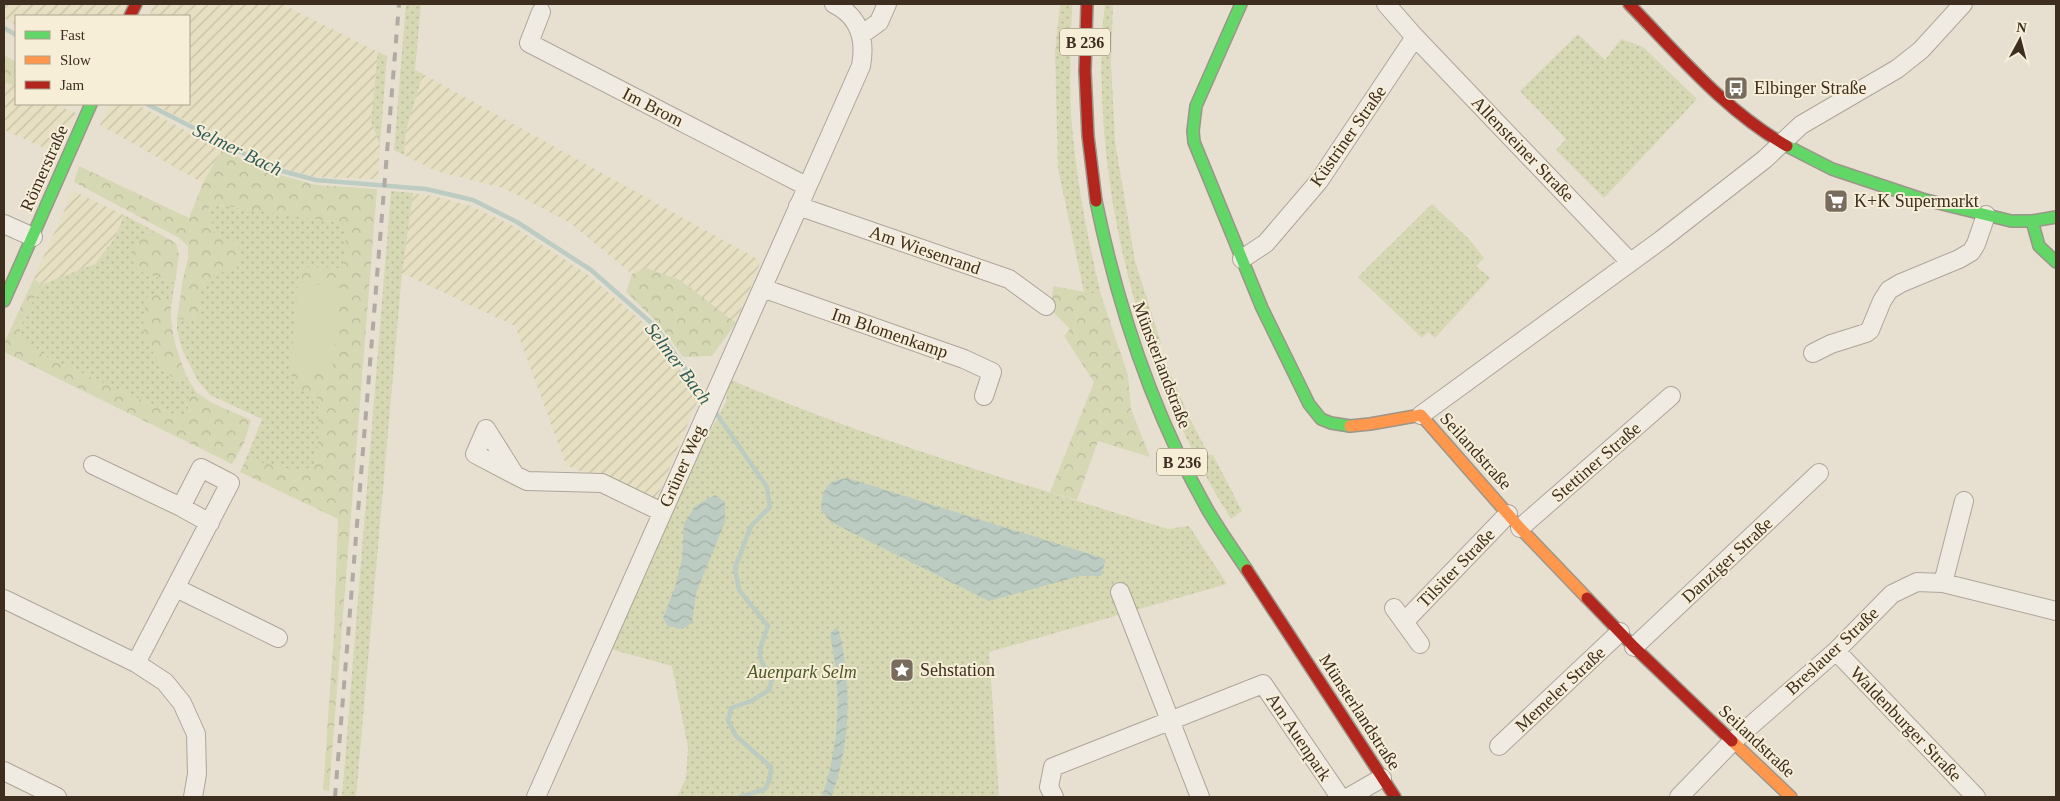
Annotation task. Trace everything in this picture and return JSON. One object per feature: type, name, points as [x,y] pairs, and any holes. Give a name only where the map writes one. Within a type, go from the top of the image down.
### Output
[{"type":"street","points":[[834,4],[846,10],[856,22],[861,36],[879,22],[887,4]]},
{"type":"street","name":"Münsterlandstraße","points":[[1087,4],[1085,80],[1091,165],[1106,251],[1126,328],[1153,397],[1181,460],[1206,507],[1395,797]]},
{"type":"street","name":"Seilandstraße","points":[[1241,4],[1196,106],[1193,131],[1194,142],[1262,308],[1309,404],[1319,418],[1332,424],[1352,426],[1421,415],[1520,528],[1634,647],[1791,797]]},
{"type":"street","points":[[1386,4],[1415,36]]},
{"type":"street","points":[[1629,4],[1727,102],[1780,142],[1810,159],[1845,175],[2011,221],[2032,221],[2056,217]]},
{"type":"street","points":[[1421,415],[1661,240],[1765,159],[1780,142],[1801,125],[1897,69],[1921,50],[1963,4]]},
{"type":"street","name":"Im Brom","points":[[541,12],[529,43],[806,186]]},
{"type":"street","name":"Grüner Weg","points":[[536,797],[806,186],[861,66],[863,52],[861,36]]},
{"type":"street","name":"Küstriner Straße","points":[[1242,259],[1266,243],[1319,181],[1415,36]]},
{"type":"street","name":"Allensteiner Straße","points":[[1415,36],[1630,262]]},
{"type":"street","name":"Römerstraße","points":[[4,301],[92,105]]},
{"type":"street","name":"Am Wiesenrand","points":[[798,206],[1009,279],[1046,306]]},
{"type":"street","points":[[1813,353],[1831,344],[1870,330],[1882,301],[1889,290],[1971,252],[1976,244],[1986,215]]},
{"type":"street","points":[[2032,221],[2040,246],[2056,262]]},
{"type":"street","points":[[4,224],[33,237]]},
{"type":"street","name":"Im Blomenkamp","points":[[762,288],[964,359],[992,372],[984,396]]},
{"type":"street","name":"Stettiner Straße","points":[[1520,528],[1671,396]]},
{"type":"street","points":[[94,465],[210,522]]},
{"type":"street","points":[[136,662],[230,483],[200,468],[181,507]]},
{"type":"street","name":"Danziger Straße","points":[[1634,647],[1819,473]]},
{"type":"street","points":[[515,475],[528,481],[602,483],[662,512]]},
{"type":"street","points":[[1942,583],[1964,501]]},
{"type":"street","name":"Tilsiter Straße","points":[[1420,644],[1399,615],[1508,514]]},
{"type":"street","name":"Breslauer Straße","points":[[1679,797],[1732,742],[1836,651],[1892,594],[1917,582],[1942,583],[2056,611]]},
{"type":"street","points":[[176,588],[278,638]]},
{"type":"street","points":[[1120,592],[1200,797]]},
{"type":"street","points":[[4,599],[136,662],[165,682],[182,703],[196,734],[197,774],[193,797]]},
{"type":"street","name":"Memeler Straße","points":[[1499,746],[1620,632]]},
{"type":"street","name":"Waldenburger Straße","points":[[1836,651],[1976,797]]},
{"type":"street","name":"Am Auenpark","points":[[1054,797],[1050,786],[1053,767],[1262,684],[1340,797]]},
{"type":"street","points":[[4,771],[57,797]]},
{"type":"street","points":[[1349,797],[1382,778]]},
{"type":"shaded area","points":[[4,4],[127,4],[122,15],[15,15],[15,24],[4,18]]},
{"type":"shaded area","points":[[154,4],[282,4],[378,52],[371,121],[380,144],[378,179],[315,177],[274,166],[156,105],[190,105],[190,15],[149,15]]},
{"type":"shaded area","points":[[423,74],[761,261],[736,323],[680,280],[648,268],[632,274],[569,222],[503,188],[436,171],[404,155],[406,130]]},
{"type":"shaded area","points":[[4,81],[15,86],[15,105],[56,105],[76,113],[58,154],[4,130]]},
{"type":"shaded area","points":[[110,105],[138,105],[222,150],[203,183],[100,125]]},
{"type":"shaded area","points":[[73,191],[124,215],[115,238],[95,264],[41,285],[34,278]]},
{"type":"shaded area","points":[[413,193],[471,206],[513,226],[588,275],[651,329],[699,397],[655,503],[566,465],[515,326],[402,273]]},
{"type":"green space","points":[[406,4],[421,4],[415,70],[423,74],[406,130],[404,155],[394,150]]},
{"type":"green space","points":[[1060,4],[1072,4],[1071,120],[1084,216],[1101,295],[1084,292],[1058,168],[1055,53]]},
{"type":"green space","points":[[1105,4],[1113,4],[1111,63],[1115,141],[1135,261],[1161,343],[1158,345],[1190,419],[1209,455],[1213,455],[1242,511],[1231,519],[1204,473],[1180,425],[1142,324],[1127,273],[1108,167],[1103,114],[1101,59]]},
{"type":"green space","points":[[1578,34],[1605,60],[1621,39],[1643,47],[1697,99],[1604,198],[1556,150],[1566,139],[1520,91]]},
{"type":"green space","points":[[378,52],[387,56],[380,144],[371,121]]},
{"type":"green space","points":[[4,55],[15,61],[15,86],[4,81]]},
{"type":"green space","points":[[222,150],[273,173],[316,185],[377,189],[329,791],[323,790],[334,633],[338,519],[240,472],[246,459],[300,471],[315,466],[318,446],[318,398],[295,387],[290,370],[332,370],[340,288],[298,282],[300,267],[343,268],[347,224],[206,203],[212,220],[213,233],[236,243],[243,256],[236,269],[217,274],[206,283],[201,296],[200,315],[197,320],[177,319],[188,258],[188,246],[179,238],[74,182],[79,166],[189,218],[203,183]]},
{"type":"green space","points":[[391,191],[413,193],[402,273],[356,797],[342,797]]},
{"type":"green space","points":[[206,203],[348,224],[332,370],[296,387],[318,398],[318,446],[315,466],[300,472],[246,459],[262,419],[210,395],[198,381],[182,349],[177,330],[177,319],[183,280]]},
{"type":"green space","points":[[1432,204],[1468,238],[1484,258],[1476,266],[1490,278],[1435,338],[1428,332],[1422,338],[1358,277]]},
{"type":"green space","points":[[124,215],[156,232],[144,233],[139,271],[175,283],[171,306],[158,295],[146,343],[157,357],[162,370],[178,381],[187,377],[196,392],[185,401],[191,413],[184,419],[46,357],[28,345],[22,338],[20,327],[41,285],[95,264],[115,238]]},
{"type":"green space","points":[[156,232],[176,243],[179,255],[175,283],[139,271],[131,259],[134,246],[144,233]]},
{"type":"green space","points":[[647,268],[680,280],[736,323],[712,356],[683,357],[659,324],[626,292],[632,274]]},
{"type":"green space","points":[[34,278],[41,285],[20,327],[22,338],[28,345],[46,357],[184,419],[191,412],[185,401],[196,392],[212,403],[251,420],[244,443],[232,464],[4,352],[4,343]]},
{"type":"green space","points":[[298,282],[341,288],[332,370],[290,370]]},
{"type":"green space","points":[[1053,286],[1101,295],[1128,375],[1131,409],[1150,457],[1098,441],[1077,500],[1050,492],[1094,382],[1064,336],[1070,329],[1051,310]]},
{"type":"green space","points":[[149,294],[158,295],[171,306],[175,342],[187,377],[178,381],[162,370],[157,357],[145,343],[143,325],[146,300]]},
{"type":"green space","name":"Auenpark Selm","points":[[729,379],[892,442],[1002,478],[1168,529],[1189,526],[1227,584],[989,652],[999,797],[677,797],[686,778],[688,748],[672,666],[610,649],[702,446],[726,402]]},
{"type":"water","points":[[847,478],[1106,559],[1101,576],[1080,576],[989,601],[831,522],[821,510],[824,491],[830,484]]},
{"type":"water","points":[[715,495],[725,502],[725,522],[696,593],[692,623],[682,629],[668,626],[663,618],[675,587],[682,558],[684,524],[695,506]]},
{"type":"water","points":[[835,628],[839,631],[846,672],[846,736],[843,757],[831,797],[822,797],[833,756],[836,736],[836,676],[830,635]]},
{"type":"waterway","name":"Selmer Bach","points":[[4,28],[15,34]]},
{"type":"waterway","name":"Selmer Bach","points":[[149,105],[274,169],[316,180],[426,189],[473,200],[517,222],[591,270],[656,327],[708,401]]},
{"type":"waterway","name":"Selmer Bach","points":[[714,410],[767,487],[770,507],[751,526],[735,568],[739,590],[768,626],[760,654],[763,665],[772,680],[769,690],[751,701],[731,708],[728,721],[736,736],[771,767],[770,778],[765,789],[740,797]]},
{"type":"railway","points":[[335,797],[399,4]]},
{"type":"traffic: fast","points":[[1241,4],[1196,106],[1193,131],[1194,142],[1262,308],[1309,404],[1321,419],[1331,423],[1350,426]]},
{"type":"traffic: fast","points":[[4,301],[91,105]]},
{"type":"traffic: fast","points":[[1787,146],[1832,169],[1922,199],[2011,221],[2032,221],[2056,217]]},
{"type":"traffic: fast","points":[[1096,201],[1126,320],[1153,396],[1169,434],[1206,507],[1247,570]]},
{"type":"traffic: fast","points":[[2032,221],[2039,246],[2056,262]]},
{"type":"traffic: slow","points":[[1350,426],[1421,415],[1520,528],[1587,598]]},
{"type":"traffic: slow","points":[[1732,741],[1791,797]]},
{"type":"traffic: jam","points":[[130,15],[136,4]]},
{"type":"traffic: jam","points":[[1087,4],[1085,71],[1088,136],[1096,201]]},
{"type":"traffic: jam","points":[[1629,4],[1684,62],[1723,99],[1764,132],[1787,146]]},
{"type":"traffic: jam","points":[[1247,570],[1395,797]]},
{"type":"traffic: jam","points":[[1587,598],[1634,647],[1732,741]]},
{"type":"place","name":"Elbinger Straße","points":[[1736,88]]},
{"type":"place","name":"K+K Supermarkt","points":[[1836,201]]},
{"type":"place","name":"Sehstation","points":[[902,670]]}]
